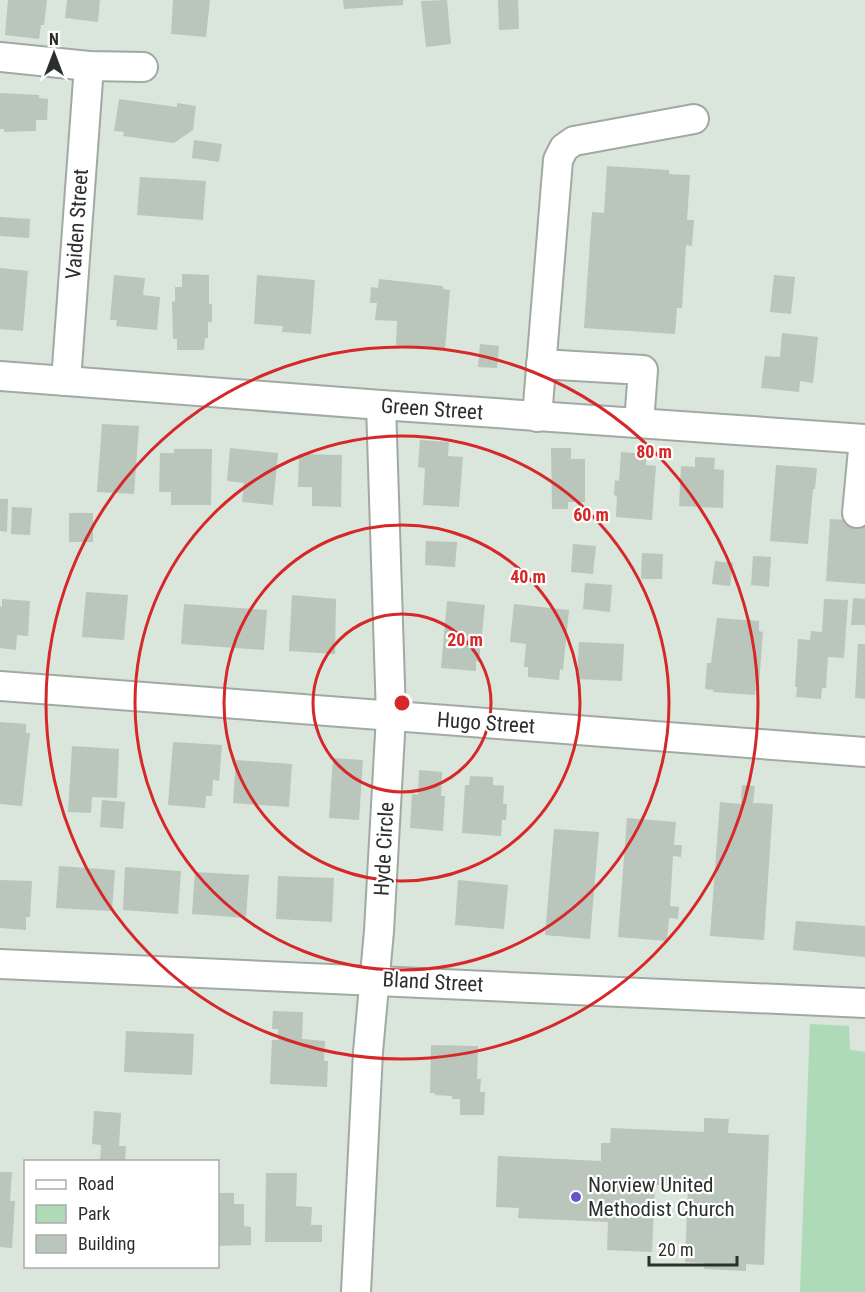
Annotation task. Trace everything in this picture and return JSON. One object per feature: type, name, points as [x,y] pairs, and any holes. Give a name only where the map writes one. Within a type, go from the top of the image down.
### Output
[{"type":"street","points":[[0,57],[89,66],[143,68]]},
{"type":"street","name":"Vaiden Street","points":[[66,381],[89,66]]},
{"type":"street","points":[[537,417],[558,160],[564,148],[574,141],[694,119]]},
{"type":"street","points":[[541,364],[642,370],[639,423]]},
{"type":"street","name":"Green Street","points":[[0,376],[537,417],[865,439]]},
{"type":"street","name":"Hyde Circle","points":[[356,1292],[368,1052],[379,931],[391,716],[381,405]]},
{"type":"street","points":[[857,513],[865,439]]},
{"type":"street","name":"Hugo Street","points":[[0,686],[865,752]]},
{"type":"street","name":"Bland Street","points":[[0,964],[865,1003]]},
{"type":"green space","points":[[810,1024],[849,1026],[850,1050],[865,1052],[865,1292],[800,1292]]},
{"type":"building","points":[[8,0],[47,0],[44,25],[41,25],[39,39],[5,35]]},
{"type":"building","points":[[67,0],[100,0],[98,22],[65,18]]},
{"type":"building","points":[[173,0],[210,0],[206,37],[171,34]]},
{"type":"building","points":[[343,0],[403,0],[403,5],[344,9]]},
{"type":"building","points":[[447,0],[451,44],[426,47],[421,1]]},
{"type":"building","points":[[498,0],[518,0],[519,29],[499,30]]},
{"type":"building","points":[[0,93],[39,95],[39,98],[48,99],[47,120],[36,120],[36,131],[4,132],[4,129],[0,129]]},
{"type":"building","points":[[119,99],[177,107],[177,103],[196,106],[193,130],[174,143],[123,136],[124,132],[114,131]]},
{"type":"building","points":[[194,140],[222,144],[219,162],[192,158]]},
{"type":"building","points":[[607,166],[669,170],[669,174],[690,175],[687,220],[694,220],[692,246],[686,245],[682,308],[677,308],[675,334],[584,328],[592,212],[604,213]]},
{"type":"building","points":[[140,177],[206,181],[203,220],[137,215]]},
{"type":"building","points":[[0,217],[30,219],[29,238],[0,236]]},
{"type":"building","points":[[0,268],[28,271],[23,331],[0,329]]},
{"type":"building","points":[[182,274],[209,275],[209,304],[212,304],[212,322],[208,322],[208,338],[205,338],[204,350],[177,350],[177,339],[173,339],[172,301],[175,302],[175,287],[182,287]]},
{"type":"building","points":[[114,275],[145,278],[143,295],[160,297],[157,330],[116,326],[117,320],[110,320]]},
{"type":"building","points":[[257,275],[315,280],[311,334],[282,332],[283,326],[254,324]]},
{"type":"building","points":[[774,275],[795,277],[791,314],[770,312]]},
{"type":"building","points":[[379,279],[443,286],[443,289],[450,290],[445,349],[396,345],[397,321],[375,320],[377,303],[370,303],[371,287],[378,288]]},
{"type":"building","points":[[782,333],[818,337],[813,383],[800,381],[799,392],[761,388],[765,356],[780,357]]},
{"type":"building","points":[[480,344],[499,346],[497,368],[478,367]]},
{"type":"building","points":[[102,424],[139,426],[134,494],[97,492]]},
{"type":"building","points":[[420,440],[449,442],[448,456],[463,457],[459,507],[423,505],[425,468],[418,467]]},
{"type":"building","points":[[230,448],[278,453],[273,505],[242,502],[244,483],[227,481]]},
{"type":"building","points":[[551,448],[571,448],[571,459],[585,459],[585,502],[568,502],[568,509],[552,509]]},
{"type":"building","points":[[174,449],[212,449],[211,505],[171,505],[171,492],[159,492],[160,453],[174,453]]},
{"type":"building","points":[[621,452],[646,454],[646,465],[656,466],[652,520],[616,517],[615,480],[619,481]]},
{"type":"building","points":[[299,454],[342,455],[341,507],[312,506],[312,487],[298,487]]},
{"type":"building","points":[[695,457],[715,458],[714,469],[724,470],[723,508],[679,506],[681,466],[695,467]]},
{"type":"building","points":[[776,465],[817,468],[808,544],[770,541]]},
{"type":"building","points":[[0,499],[8,499],[7,532],[0,531]]},
{"type":"building","points":[[12,507],[32,508],[30,535],[11,534]]},
{"type":"building","points":[[69,513],[93,513],[93,542],[69,542]]},
{"type":"building","points":[[830,519],[865,521],[865,584],[826,581]]},
{"type":"building","points":[[426,541],[457,542],[455,567],[425,565]]},
{"type":"building","points":[[573,544],[596,546],[593,574],[571,572]]},
{"type":"building","points":[[642,553],[663,554],[662,579],[641,579]]},
{"type":"building","points":[[753,556],[771,557],[769,587],[751,585]]},
{"type":"building","points":[[715,561],[733,563],[730,586],[712,584]]},
{"type":"building","points":[[585,583],[612,585],[610,612],[583,609]]},
{"type":"building","points":[[86,592],[128,595],[124,640],[82,637]]},
{"type":"building","points":[[292,595],[336,599],[335,654],[289,651]]},
{"type":"building","points":[[853,598],[865,599],[865,625],[851,625]]},
{"type":"building","points":[[2,599],[30,601],[28,636],[17,635],[16,650],[0,648]]},
{"type":"building","points":[[824,599],[848,600],[844,658],[828,657],[826,688],[822,688],[821,699],[796,697],[798,639],[810,640],[811,631],[822,632]]},
{"type":"building","points":[[447,601],[485,605],[476,671],[441,668]]},
{"type":"building","points":[[184,604],[267,610],[264,650],[181,644]]},
{"type":"building","points":[[514,604],[569,610],[563,670],[560,669],[559,680],[528,677],[528,667],[524,667],[526,644],[510,642]]},
{"type":"building","points":[[717,618],[759,621],[759,631],[763,632],[759,685],[756,685],[755,695],[713,692],[713,690],[705,689],[707,663],[711,663]]},
{"type":"building","points":[[579,642],[624,644],[622,681],[577,679]]},
{"type":"building","points":[[858,644],[865,644],[865,699],[855,698]]},
{"type":"building","points":[[0,722],[26,724],[26,733],[30,733],[22,806],[0,804]]},
{"type":"building","points":[[173,742],[222,745],[219,781],[213,780],[212,796],[206,796],[205,808],[168,805]]},
{"type":"building","points":[[72,746],[119,749],[117,798],[92,797],[91,813],[68,812]]},
{"type":"building","points":[[333,758],[363,760],[359,820],[329,818]]},
{"type":"building","points":[[236,760],[292,764],[289,807],[233,803]]},
{"type":"building","points":[[419,770],[442,772],[441,796],[445,796],[443,831],[410,828],[412,794],[418,795]]},
{"type":"building","points":[[470,776],[493,777],[493,785],[504,786],[503,804],[507,804],[506,820],[502,820],[501,836],[462,833],[465,785],[469,785]]},
{"type":"building","points":[[742,785],[755,786],[753,803],[773,804],[764,940],[710,936],[720,802],[741,804]]},
{"type":"building","points":[[102,800],[125,802],[123,829],[100,827]]},
{"type":"building","points":[[627,818],[676,822],[674,845],[682,845],[681,857],[673,856],[670,906],[679,907],[678,919],[669,918],[667,941],[618,937]]},
{"type":"building","points":[[554,829],[599,832],[590,939],[545,935]]},
{"type":"building","points":[[59,866],[115,870],[112,911],[56,908]]},
{"type":"building","points":[[125,867],[181,871],[178,914],[123,910]]},
{"type":"building","points":[[195,872],[249,875],[246,918],[192,914]]},
{"type":"building","points":[[278,876],[334,878],[332,922],[276,919]]},
{"type":"building","points":[[0,880],[32,881],[30,917],[26,917],[26,930],[0,928]]},
{"type":"building","points":[[458,880],[508,885],[504,929],[455,925]]},
{"type":"building","points":[[796,921],[865,926],[865,957],[793,950]]},
{"type":"building","points":[[273,1011],[303,1012],[302,1039],[325,1041],[324,1061],[328,1061],[327,1087],[270,1084],[272,1040],[278,1040],[278,1029],[272,1029]]},
{"type":"building","points":[[126,1031],[194,1034],[192,1075],[124,1072]]},
{"type":"building","points":[[431,1045],[478,1046],[477,1079],[481,1079],[480,1092],[485,1092],[484,1115],[460,1115],[460,1099],[430,1093]]},
{"type":"building","points":[[94,1111],[121,1113],[119,1146],[126,1146],[125,1160],[100,1160],[101,1145],[92,1144]]},
{"type":"building","name":"Norview United Methodist Church","points":[[704,1118],[729,1119],[728,1133],[769,1135],[764,1265],[746,1264],[746,1271],[704,1269],[705,1263],[685,1262],[688,1187],[655,1185],[652,1252],[607,1250],[608,1222],[518,1218],[519,1208],[496,1207],[498,1156],[601,1161],[601,1143],[610,1143],[611,1128],[704,1132]]},
{"type":"building","points":[[0,1172],[12,1172],[10,1201],[15,1201],[12,1248],[0,1247]]},
{"type":"building","points":[[266,1173],[297,1173],[296,1206],[312,1207],[311,1225],[322,1225],[322,1242],[265,1242]]},
{"type":"building","points":[[219,1193],[234,1193],[234,1204],[244,1204],[244,1226],[251,1227],[251,1245],[219,1246]]},
{"type":"place","name":"Norview United Methodist Church","points":[[576,1197]]}]
